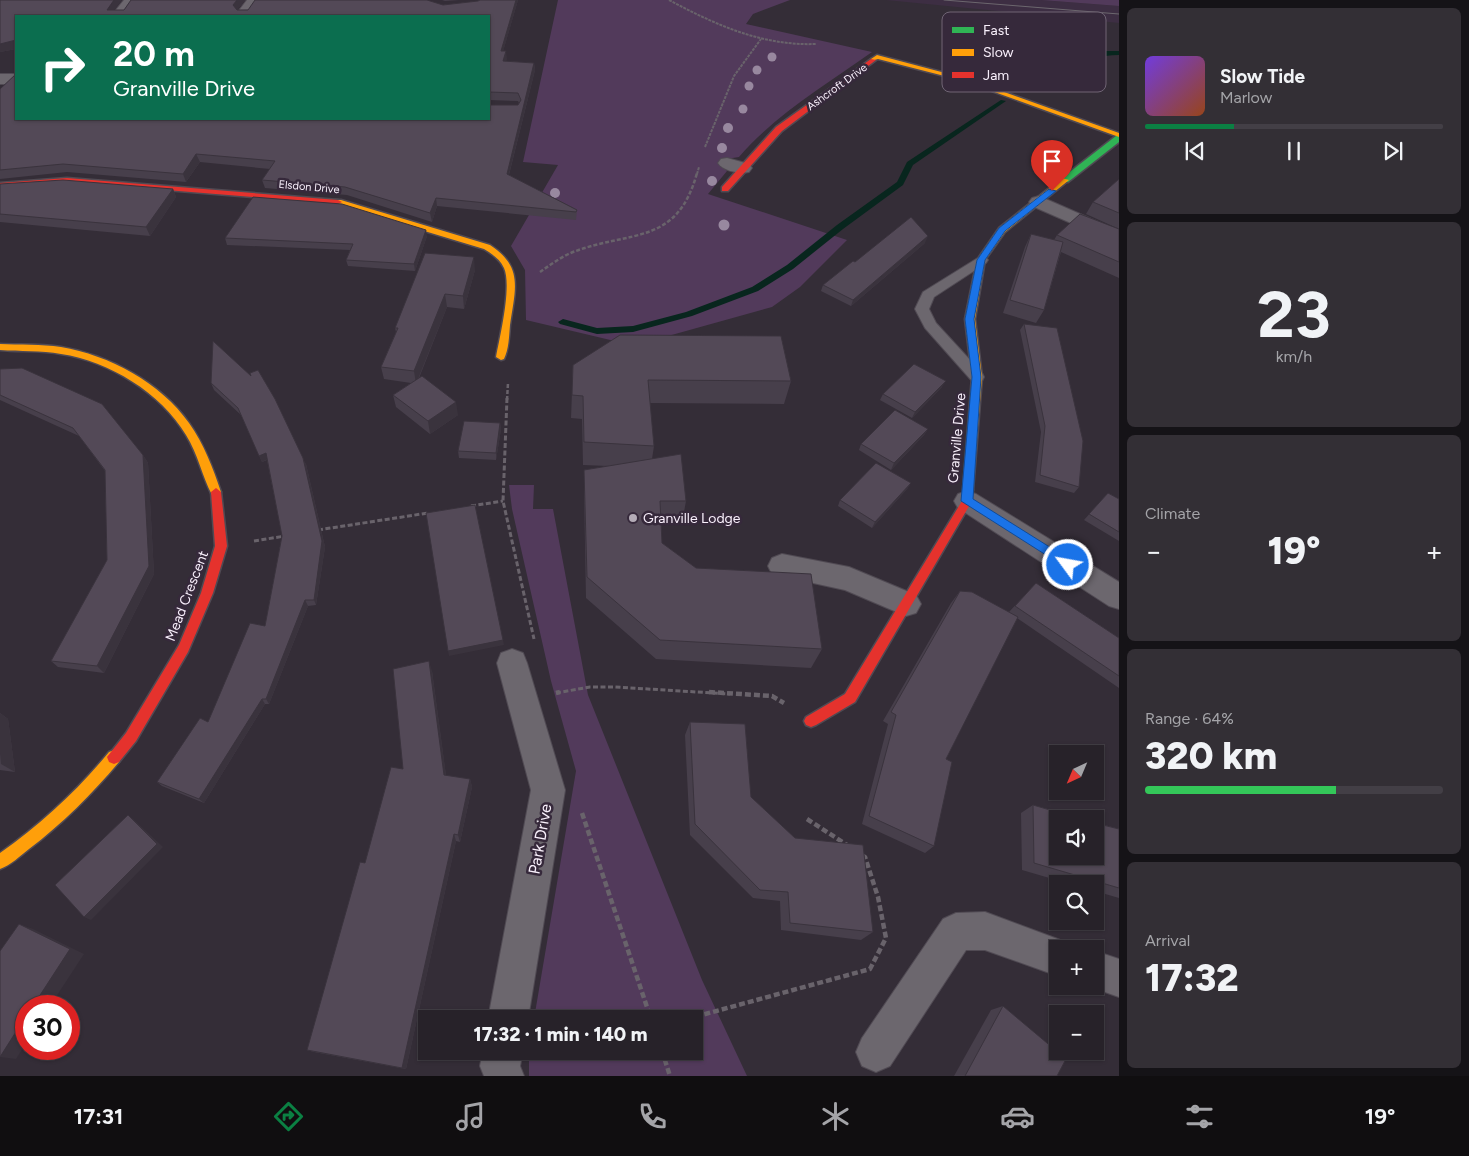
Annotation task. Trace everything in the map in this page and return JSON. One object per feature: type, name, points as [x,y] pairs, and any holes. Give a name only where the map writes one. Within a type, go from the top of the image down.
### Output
[{"type":"street","points":[[119,15],[132,0]]},
{"type":"street","points":[[244,13],[256,0]]},
{"type":"street","name":"Ashcroft Drive","points":[[725,189],[735,166],[779,129],[877,57],[942,74]]},
{"type":"street","points":[[0,79],[15,80]]},
{"type":"street","name":"Ashcroft Drive","points":[[998,92],[1119,137]]},
{"type":"street","name":"Granville Drive","points":[[811,721],[850,698],[967,501],[977,377],[970,319],[981,260],[1002,230],[1119,137]]},
{"type":"street","name":"Elsdon Drive","points":[[0,185],[67,180],[346,203],[487,247],[500,255],[510,265],[513,282],[501,357]]},
{"type":"street","points":[[1039,202],[1119,238]]},
{"type":"street","name":"Mead Crescent","points":[[0,347],[68,352],[104,364],[146,386],[179,417],[200,453],[216,491],[221,546],[207,593],[184,648],[131,737],[92,785],[44,830],[0,862]]},
{"type":"street","points":[[967,501],[1119,597]]},
{"type":"street","points":[[782,566],[849,579],[906,604]]},
{"type":"street","name":"Park Drive","points":[[510,1010],[548,790],[512,663]]},
{"type":"street","points":[[876,1052],[956,932],[985,931],[1049,954]]},
{"type":"street","points":[[1104,973],[1119,978]]},
{"type":"street","points":[[501,1060],[500,1066],[504,1076]]},
{"type":"lane","points":[[977,377],[930,325],[922,309],[928,295],[981,260]]},
{"type":"path","points":[[669,0],[718,23],[761,39],[792,45],[816,44]]},
{"type":"path","points":[[704,150],[730,85],[751,48],[761,39]]},
{"type":"path","points":[[513,282],[535,275],[572,252],[635,235],[663,225],[680,212],[690,197],[701,159]]},
{"type":"path","points":[[464,507],[503,501]]},
{"type":"path","points":[[309,532],[435,512]]},
{"type":"path","points":[[221,546],[289,535]]},
{"type":"path","points":[[523,700],[590,687],[772,696],[811,721]]},
{"type":"path","points":[[807,819],[849,846]]},
{"type":"path","points":[[703,1015],[870,969],[886,938],[878,897],[865,857],[857,851]]},
{"type":"path","points":[[665,1060],[670,1076]]},
{"type":"shaded area","points":[[558,0],[790,0],[753,14],[746,24],[872,52],[785,114],[753,141],[739,157],[726,159],[721,165],[727,171],[708,194],[847,240],[800,287],[772,307],[668,336],[623,343],[526,320],[525,270],[511,246],[558,165],[523,162]]},
{"type":"shaded area","points":[[886,0],[1041,0],[1119,6],[1119,23],[1106,22],[1106,12],[1008,12]]},
{"type":"shaded area","points":[[1041,0],[1119,0],[1119,6]]},
{"type":"shaded area","points":[[509,485],[534,485],[533,509],[553,509],[588,695],[702,980],[747,1076],[529,1076],[529,1060],[703,1060],[703,1010],[536,1010],[576,771],[551,681],[512,509]]},
{"type":"building","points":[[0,0],[114,0],[107,10],[124,10],[131,0],[237,0],[233,5],[237,10],[248,10],[255,0],[427,0],[443,5],[480,0],[516,0],[501,51],[506,51],[503,61],[534,63],[507,174],[577,210],[576,212],[436,198],[430,213],[345,187],[262,180],[275,161],[196,154],[183,174],[63,164],[0,170],[0,89],[15,75],[15,120],[490,120],[490,105],[518,105],[521,100],[518,93],[490,92],[490,15],[15,15],[15,40],[0,44]]},
{"type":"building","points":[[1119,179],[1119,213],[1093,202]]},
{"type":"building","points":[[63,180],[173,189],[146,227],[0,214],[0,184]]},
{"type":"building","points":[[253,197],[342,204],[426,230],[414,264],[346,260],[353,244],[225,238]]},
{"type":"building","points":[[1080,214],[1119,229],[1119,262],[1057,235]]},
{"type":"building","points":[[911,217],[928,236],[853,300],[823,285],[853,261],[855,262]]},
{"type":"building","points":[[1031,234],[1063,242],[1044,310],[1010,300]]},
{"type":"building","points":[[425,253],[474,257],[463,296],[445,294],[414,371],[381,367],[398,328],[395,328]]},
{"type":"building","points":[[1024,324],[1057,328],[1083,441],[1079,487],[1040,475],[1045,426]]},
{"type":"building","points":[[620,335],[781,336],[791,381],[648,380],[654,446],[584,442],[583,396],[572,395],[573,365]]},
{"type":"building","points":[[213,341],[251,376],[250,373],[258,370],[275,399],[303,458],[322,541],[314,600],[305,600],[266,699],[262,699],[199,799],[157,782],[200,718],[208,722],[250,623],[265,626],[282,536],[266,453],[259,456],[238,408],[211,383]]},
{"type":"building","points":[[914,364],[946,381],[915,412],[883,394]]},
{"type":"building","points":[[22,368],[102,404],[143,455],[149,566],[97,666],[51,661],[107,560],[105,470],[73,428],[0,395],[0,369]]},
{"type":"building","points":[[422,376],[456,402],[428,421],[393,395]]},
{"type":"building","points":[[895,410],[928,429],[894,463],[861,444]]},
{"type":"building","points":[[464,421],[500,423],[496,453],[458,451]]},
{"type":"building","points":[[681,454],[686,501],[660,501],[662,543],[696,568],[811,574],[822,649],[660,640],[587,577],[584,470]]},
{"type":"building","points":[[876,463],[911,483],[875,522],[840,500]]},
{"type":"building","points":[[1108,493],[1119,499],[1119,532],[1089,514]]},
{"type":"building","points":[[475,505],[503,640],[448,651],[426,513]]},
{"type":"building","points":[[1036,583],[1119,638],[1119,676],[1015,606]]},
{"type":"building","points":[[960,591],[972,592],[1018,617],[946,759],[952,762],[934,846],[869,816],[896,715],[891,712]]},
{"type":"building","points":[[429,661],[444,775],[470,779],[458,835],[454,834],[402,1068],[307,1050],[360,862],[365,863],[391,767],[403,769],[393,669]]},
{"type":"building","points":[[690,722],[745,724],[751,797],[795,838],[863,845],[873,932],[790,923],[788,892],[760,890],[695,824]]},
{"type":"building","points":[[1033,805],[1050,810],[1049,865],[1104,865],[1104,825],[1119,829],[1119,888],[1104,884],[1104,875],[1075,875],[1034,863]]},
{"type":"building","points":[[128,815],[157,844],[84,917],[55,885]]},
{"type":"building","points":[[19,924],[70,949],[40,995],[15,995],[15,1033],[0,1057],[0,951]]},
{"type":"building","points":[[1003,1006],[1049,1045],[1049,1060],[1065,1060],[1057,1076],[965,1076]]},
{"type":"waterway","points":[[1106,53],[1119,53]]},
{"type":"waterway","points":[[563,322],[597,331],[633,329],[689,314],[755,289],[790,267],[900,183],[910,164],[1003,101]]},
{"type":"tram line","points":[[944,0],[1094,12]]},
{"type":"tram line","points":[[1106,13],[1119,14]]},
{"type":"traffic: fast","points":[[1065,180],[1119,138]]},
{"type":"traffic: slow","points":[[873,60],[877,57],[942,74]]},
{"type":"traffic: slow","points":[[999,92],[1119,135]]},
{"type":"traffic: slow","points":[[968,490],[977,377],[970,319],[981,260],[1002,230],[1065,180]]},
{"type":"traffic: slow","points":[[338,202],[487,247],[501,257],[507,266],[512,283],[501,357]]},
{"type":"traffic: slow","points":[[0,347],[69,352],[115,368],[143,385],[168,405],[185,425],[200,453],[216,492]]},
{"type":"traffic: slow","points":[[0,862],[61,814],[114,757]]},
{"type":"traffic: jam","points":[[725,189],[779,129],[873,60]]},
{"type":"traffic: jam","points":[[0,185],[67,180],[338,202]]},
{"type":"traffic: jam","points":[[811,721],[850,698],[967,501],[968,490]]},
{"type":"traffic: jam","points":[[114,757],[131,737],[184,648],[207,593],[221,546],[216,492]]},
{"type":"place","name":"Granville Lodge","points":[[633,518]]},
{"type":"route","points":[[1052,191],[1002,230],[981,260],[970,319],[977,377],[967,501],[1068,565]]}]
